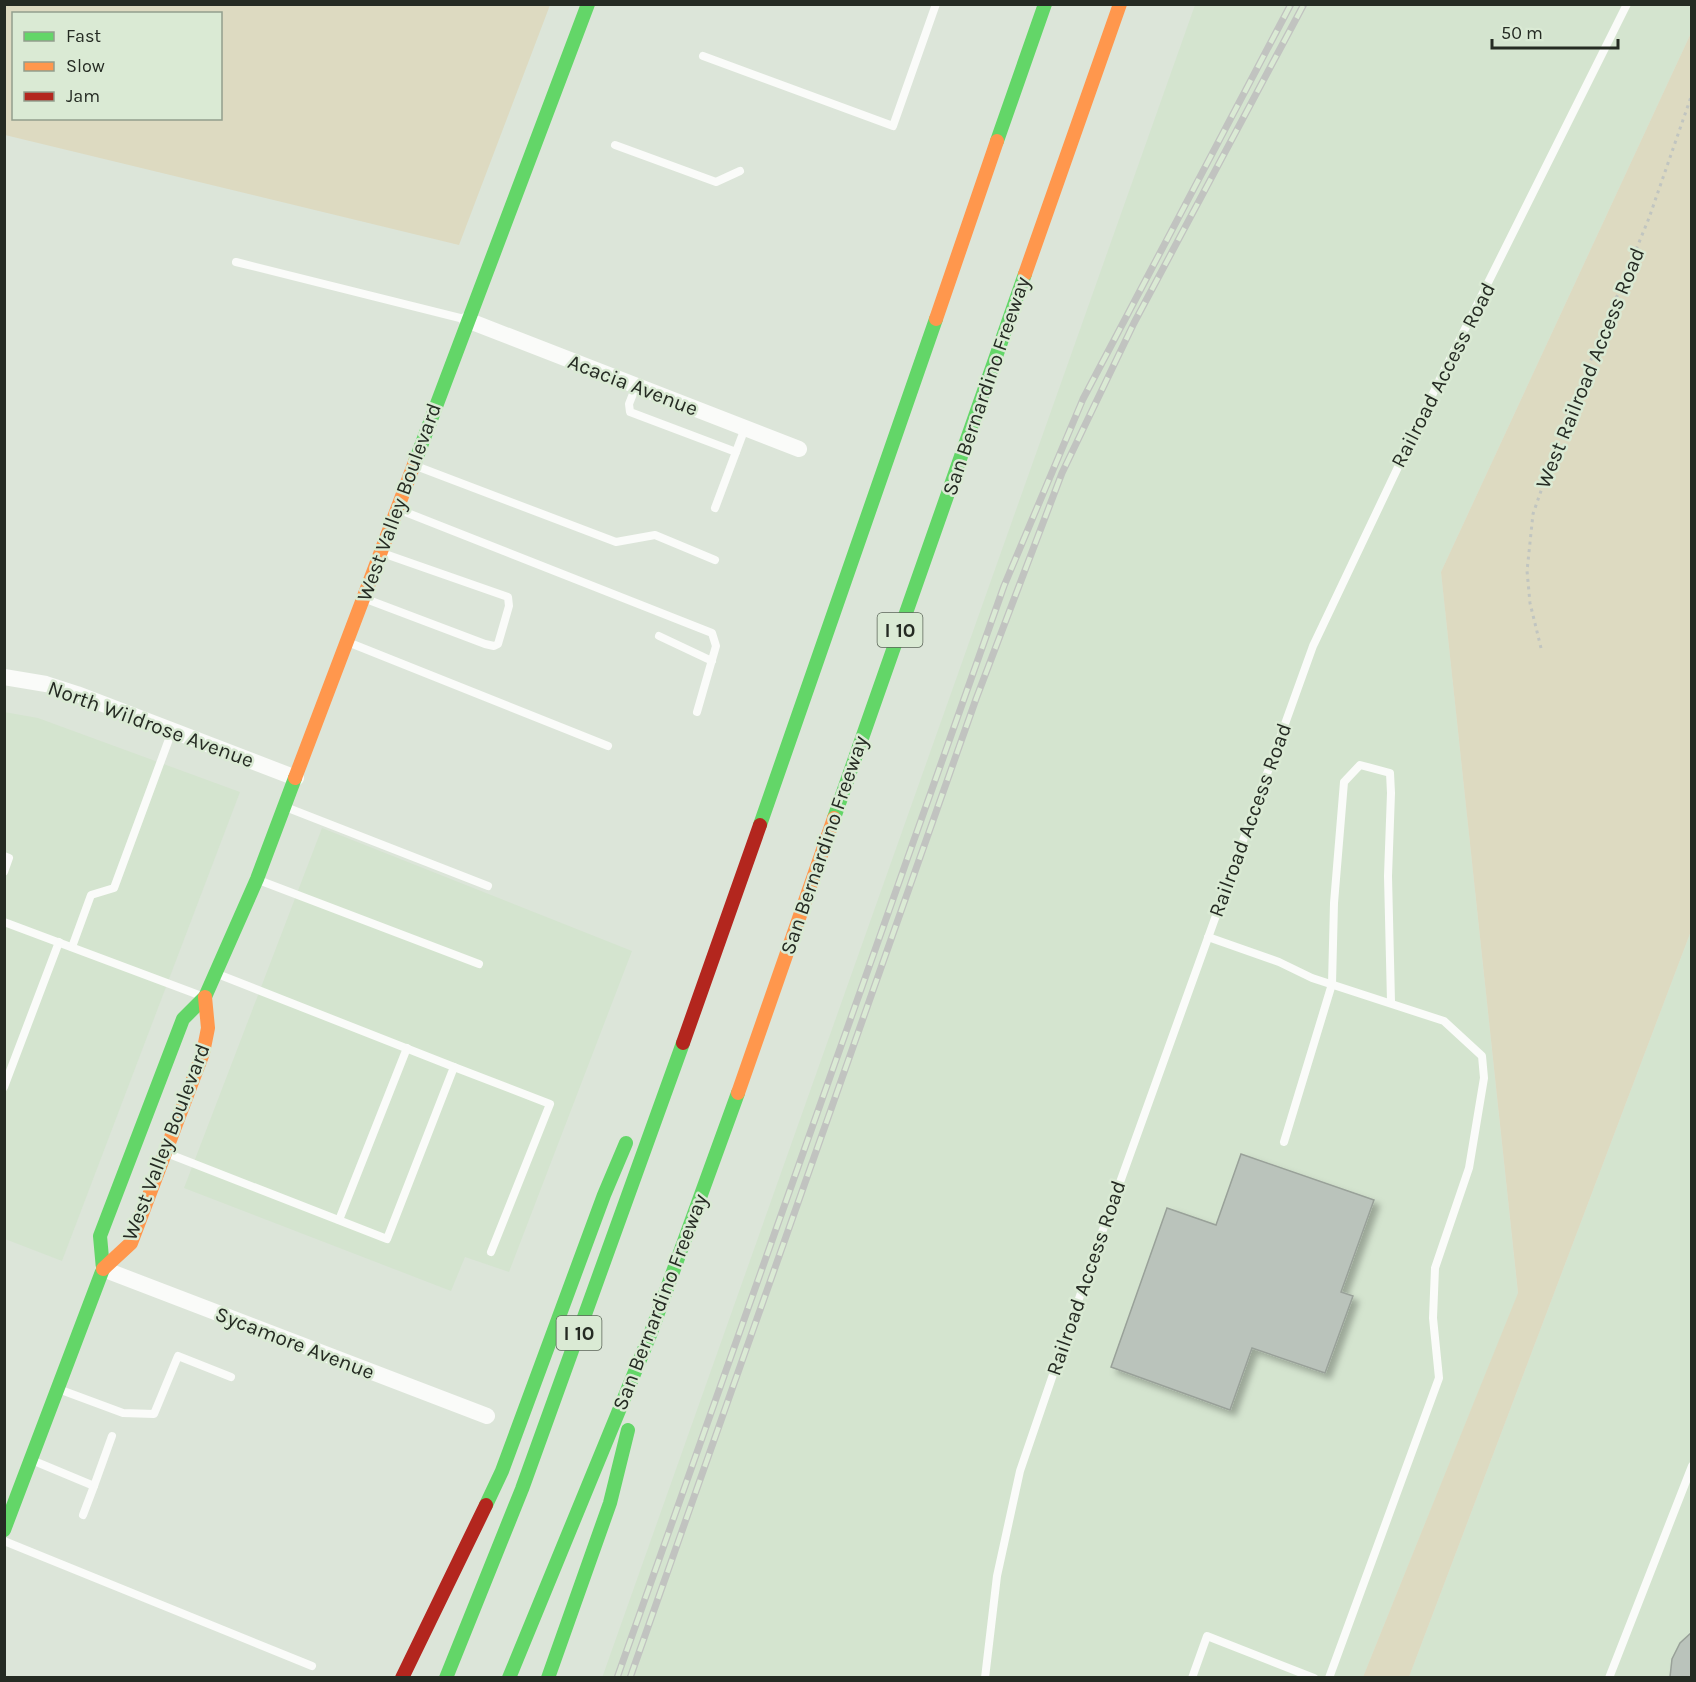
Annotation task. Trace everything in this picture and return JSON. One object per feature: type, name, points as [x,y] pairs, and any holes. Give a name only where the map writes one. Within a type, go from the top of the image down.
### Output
[{"type":"main road","name":"West Valley Boulevard","points":[[103,1269],[100,1236],[183,1019],[205,997],[257,879],[588,4]]},
{"type":"main road","name":"I 10","points":[[446,1677],[549,1416],[704,986],[1045,4]]},
{"type":"main road","name":"San Bernardino Freeway","points":[[509,1677],[650,1335],[1120,4]]},
{"type":"main road","points":[[650,1090],[704,986]]},
{"type":"main road","name":"West Valley Boulevard","points":[[103,1269],[131,1243],[203,1053],[208,1028],[205,997]]},
{"type":"main road","points":[[402,1677],[502,1471],[604,1195],[631,1132]]},
{"type":"main road","points":[[4,1530],[103,1269]]},
{"type":"main road","points":[[548,1677],[610,1503],[650,1335]]},
{"type":"street","name":"Acacia Avenue","points":[[467,320],[799,449]]},
{"type":"street","name":"North Wildrose Avenue","points":[[4,677],[46,684],[296,778]]},
{"type":"street","name":"Sycamore Avenue","points":[[103,1269],[487,1416]]},
{"type":"lane","points":[[703,56],[893,126],[936,4]]},
{"type":"lane","name":"Railroad Access Road","points":[[985,1677],[998,1576],[1020,1471],[1080,1294],[1313,646],[1433,394],[1628,4]]},
{"type":"lane","points":[[615,145],[716,182],[740,171]]},
{"type":"lane","points":[[236,262],[467,320]]},
{"type":"lane","points":[[636,386],[629,404],[630,412],[736,452]]},
{"type":"lane","points":[[715,508],[745,428]]},
{"type":"lane","points":[[412,465],[616,542],[655,535],[715,560]]},
{"type":"lane","points":[[396,509],[706,629],[716,638],[698,712]]},
{"type":"lane","points":[[363,598],[485,644],[498,644],[509,606],[508,597],[380,552]]},
{"type":"lane","points":[[659,636],[712,661]]},
{"type":"lane","points":[[347,641],[608,746]]},
{"type":"lane","points":[[72,947],[91,895],[114,888],[172,730]]},
{"type":"lane","points":[[1284,1142],[1332,984],[1334,903],[1344,782],[1360,765],[1390,773],[1388,876],[1391,1002]]},
{"type":"lane","points":[[285,807],[488,886]]},
{"type":"lane","points":[[4,856],[9,858],[4,872]]},
{"type":"lane","points":[[257,879],[480,964]]},
{"type":"lane","points":[[4,922],[205,997]]},
{"type":"lane","points":[[1208,937],[1332,984],[1444,1021],[1482,1056],[1484,1078],[1469,1168],[1435,1268],[1433,1318],[1439,1378],[1329,1677]]},
{"type":"lane","points":[[4,1087],[59,942]]},
{"type":"lane","points":[[215,974],[550,1104],[491,1252]]},
{"type":"lane","points":[[339,1220],[407,1048]]},
{"type":"lane","points":[[165,1152],[387,1239],[454,1067]]},
{"type":"lane","points":[[58,1389],[123,1413],[154,1414],[178,1356],[231,1377]]},
{"type":"lane","points":[[83,1515],[112,1436]]},
{"type":"lane","points":[[31,1460],[94,1486]]},
{"type":"lane","points":[[1609,1677],[1692,1466]]},
{"type":"lane","points":[[4,1540],[312,1665]]},
{"type":"lane","points":[[1192,1677],[1207,1636],[1314,1677]]},
{"type":"path","name":"West Railroad Access Road","points":[[1541,648],[1530,603],[1527,571],[1533,514],[1562,433],[1645,228],[1692,94]]},
{"type":"shaded area","points":[[5,4],[550,4],[459,245],[5,135]]},
{"type":"shaded area","points":[[1195,5],[1691,5],[1691,33],[1441,572],[1518,1294],[1363,1677],[602,1678]]},
{"type":"shaded area","points":[[1691,33],[1691,931],[1409,1677],[1363,1677],[1518,1293],[1441,572]]},
{"type":"shaded area","points":[[4,712],[38,718],[240,792],[62,1261],[5,1239]]},
{"type":"shaded area","points":[[322,828],[632,951],[509,1272],[465,1257],[451,1291],[184,1188]]},
{"type":"shaded area","points":[[1691,931],[1691,1677],[1409,1677]]},
{"type":"building","points":[[1241,1154],[1374,1200],[1341,1292],[1353,1296],[1325,1373],[1252,1348],[1230,1410],[1111,1367],[1167,1208],[1216,1225]]},
{"type":"building","points":[[1692,1632],[1692,1677],[1670,1677],[1672,1659],[1680,1643]]},
{"type":"railway","points":[[617,1678],[1004,586],[1083,399],[1291,4]]},
{"type":"railway","points":[[630,1678],[976,699],[1062,473],[1134,323],[1304,4]]},
{"type":"traffic: fast","points":[[415,462],[588,4]]},
{"type":"traffic: fast","points":[[997,141],[1045,4]]},
{"type":"traffic: fast","points":[[834,818],[1025,274]]},
{"type":"traffic: fast","points":[[760,825],[936,319]]},
{"type":"traffic: fast","points":[[4,1530],[103,1269],[100,1236],[183,1019],[205,997],[257,879],[295,778]]},
{"type":"traffic: fast","points":[[446,1678],[522,1489],[683,1043]]},
{"type":"traffic: fast","points":[[509,1678],[650,1335],[738,1093]]},
{"type":"traffic: fast","points":[[486,1505],[502,1471],[604,1195],[626,1143]]},
{"type":"traffic: fast","points":[[548,1678],[610,1503],[628,1430]]},
{"type":"traffic: slow","points":[[1025,274],[1120,4]]},
{"type":"traffic: slow","points":[[936,319],[997,141]]},
{"type":"traffic: slow","points":[[295,778],[415,462]]},
{"type":"traffic: slow","points":[[738,1093],[834,818]]},
{"type":"traffic: slow","points":[[103,1269],[131,1243],[203,1053],[208,1028],[205,997]]},
{"type":"traffic: jam","points":[[683,1043],[760,825]]},
{"type":"traffic: jam","points":[[402,1678],[486,1505]]}]
